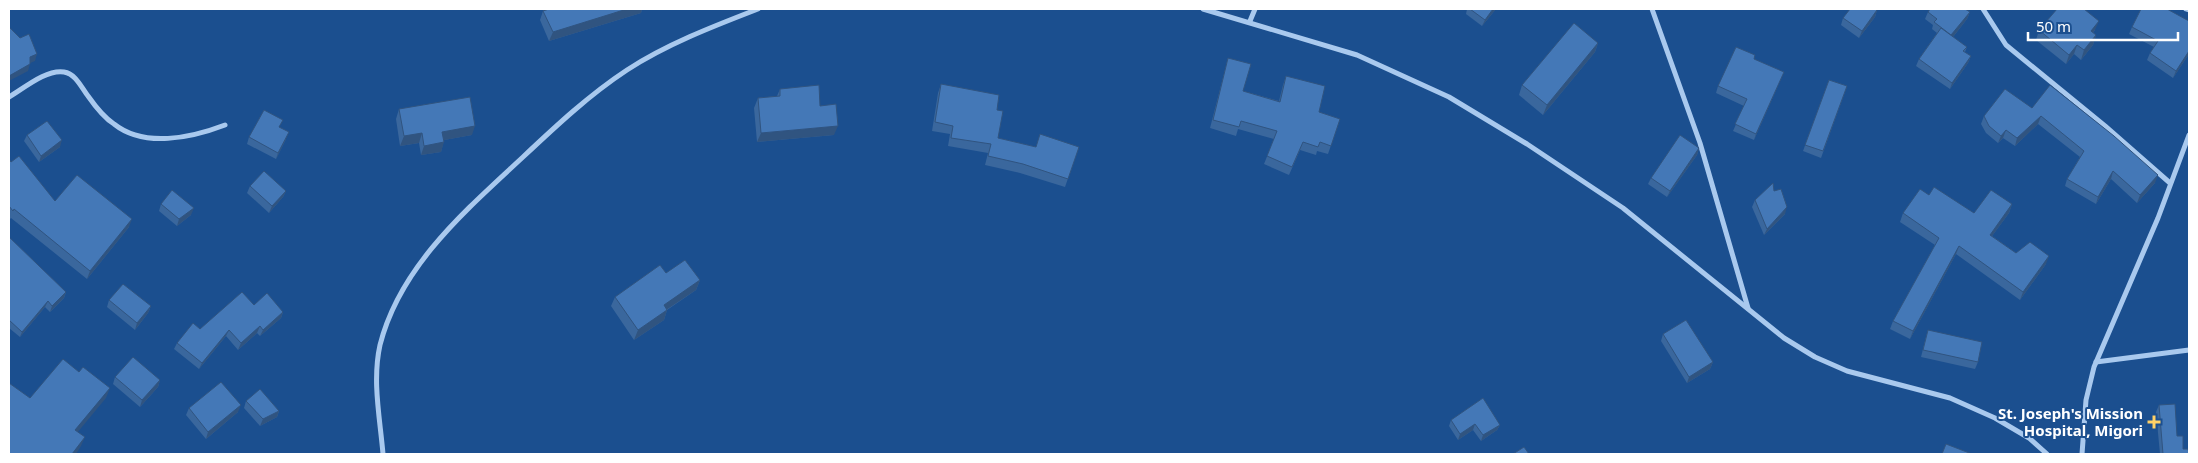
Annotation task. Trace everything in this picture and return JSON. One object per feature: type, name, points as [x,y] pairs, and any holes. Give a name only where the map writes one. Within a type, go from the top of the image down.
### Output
[{"type":"street","points":[[384,454],[376,383],[380,346],[400,293],[451,225],[589,97],[628,69],[684,40],[758,9]]},
{"type":"street","points":[[1203,9],[1250,21],[1357,55],[1449,97],[1527,144],[1622,208],[1784,338],[1815,357],[1848,371],[1950,398],[1995,418],[2029,438],[2047,454]]},
{"type":"street","points":[[1250,21],[1255,9]]},
{"type":"street","points":[[1652,9],[1700,143],[1749,309]]},
{"type":"street","points":[[1984,9],[1994,28],[2012,50],[2106,126],[2170,183]]},
{"type":"street","points":[[9,98],[48,75],[61,72],[75,78],[104,115],[114,125],[129,133],[150,137],[174,138],[206,132],[224,125]]},
{"type":"street","points":[[2082,454],[2086,400],[2096,362],[2146,247],[2189,135]]},
{"type":"street","points":[[2096,362],[2189,350]]},
{"type":"building","points":[[549,9],[627,9],[553,32],[543,11]]},
{"type":"building","points":[[1470,9],[1493,9],[1485,20]]},
{"type":"building","points":[[1850,9],[1877,10],[1862,31],[1843,18]]},
{"type":"building","points":[[1930,9],[1965,9],[1970,12],[1951,35],[1934,22],[1937,19],[1928,12]]},
{"type":"building","points":[[2057,9],[2084,9],[2099,21],[2091,31],[2096,35],[2084,50],[2077,45],[2069,55],[2039,30]]},
{"type":"building","points":[[2141,9],[2167,9],[2189,21],[2189,51],[2176,71],[2150,53],[2158,41],[2132,27]]},
{"type":"building","points":[[1574,23],[1598,43],[1547,105],[1522,85]]},
{"type":"building","points":[[9,27],[20,38],[29,34],[37,54],[30,57],[30,64],[9,76]]},
{"type":"building","points":[[1941,28],[1967,47],[1963,51],[1971,56],[1952,83],[1919,59]]},
{"type":"building","points":[[1736,47],[1755,55],[1754,59],[1784,72],[1756,134],[1735,124],[1747,99],[1718,86]]},
{"type":"building","points":[[1228,58],[1251,64],[1243,91],[1280,102],[1286,76],[1325,86],[1319,112],[1340,119],[1331,146],[1320,142],[1318,147],[1303,142],[1292,167],[1267,156],[1277,131],[1241,121],[1239,127],[1213,120]]},
{"type":"building","points":[[1829,80],[1847,86],[1823,151],[1805,145]]},
{"type":"building","points":[[941,84],[999,95],[997,110],[1003,111],[998,138],[1036,147],[1040,134],[1079,147],[1068,179],[1023,164],[988,156],[991,144],[951,138],[953,126],[935,122]]},
{"type":"building","points":[[819,85],[820,106],[836,104],[838,126],[761,133],[758,98],[780,96],[780,89]]},
{"type":"building","points":[[2050,85],[2114,136],[2158,175],[2140,195],[2113,171],[2098,197],[2067,179],[2084,151],[2041,116],[2017,138],[2006,130],[2001,136],[1989,126],[1984,116],[2005,89],[2032,108]]},
{"type":"building","points":[[470,97],[475,126],[442,132],[444,142],[424,146],[422,133],[404,136],[399,109]]},
{"type":"building","points":[[264,110],[283,120],[279,127],[289,132],[278,153],[249,137]]},
{"type":"building","points":[[47,121],[62,140],[41,156],[27,135]]},
{"type":"building","points":[[1680,135],[1699,148],[1670,191],[1651,178]]},
{"type":"building","points":[[19,156],[55,201],[77,175],[132,219],[90,271],[9,206],[9,159],[11,162]]},
{"type":"building","points":[[264,171],[286,191],[272,206],[250,186]]},
{"type":"building","points":[[1773,183],[1774,191],[1781,189],[1787,207],[1767,229],[1755,200]]},
{"type":"building","points":[[1934,187],[1974,213],[1991,190],[2012,204],[1990,235],[2016,253],[2030,242],[2049,256],[2023,292],[1959,246],[1913,331],[1893,321],[1939,238],[1903,213],[1920,189],[1929,195]]},
{"type":"building","points":[[172,190],[194,208],[179,219],[161,204]]},
{"type":"building","points":[[9,237],[66,292],[52,306],[48,301],[22,332],[9,320]]},
{"type":"building","points":[[685,260],[700,280],[664,305],[667,310],[638,330],[615,297],[660,265],[666,273]]},
{"type":"building","points":[[123,284],[151,306],[137,323],[109,300]]},
{"type":"building","points":[[242,292],[254,305],[267,293],[283,312],[263,330],[260,326],[241,343],[229,330],[202,363],[177,343],[193,323],[200,329]]},
{"type":"building","points":[[1686,320],[1713,362],[1689,377],[1663,334]]},
{"type":"building","points":[[1928,330],[1982,342],[1978,362],[1923,350]]},
{"type":"building","points":[[133,357],[160,380],[142,400],[115,377]]},
{"type":"building","points":[[63,359],[79,372],[83,367],[110,388],[75,430],[85,437],[72,454],[9,454],[9,383],[30,398]]},
{"type":"building","points":[[221,382],[241,405],[208,432],[189,408]]},
{"type":"building","points":[[260,389],[279,411],[263,419],[246,401]]},
{"type":"building","points":[[1483,398],[1500,425],[1483,435],[1475,424],[1460,434],[1451,420]]},
{"type":"building","points":[[2175,404],[2177,436],[2183,436],[2183,449],[2188,449],[2189,454],[2163,454],[2159,405]]},
{"type":"building","points":[[1946,444],[1972,454],[1942,454]]},
{"type":"building","points":[[1524,447],[1529,454],[1513,454]]},
{"type":"place","name":"St. Joseph's Mission Hospital, Migori","points":[[2154,422]]}]
